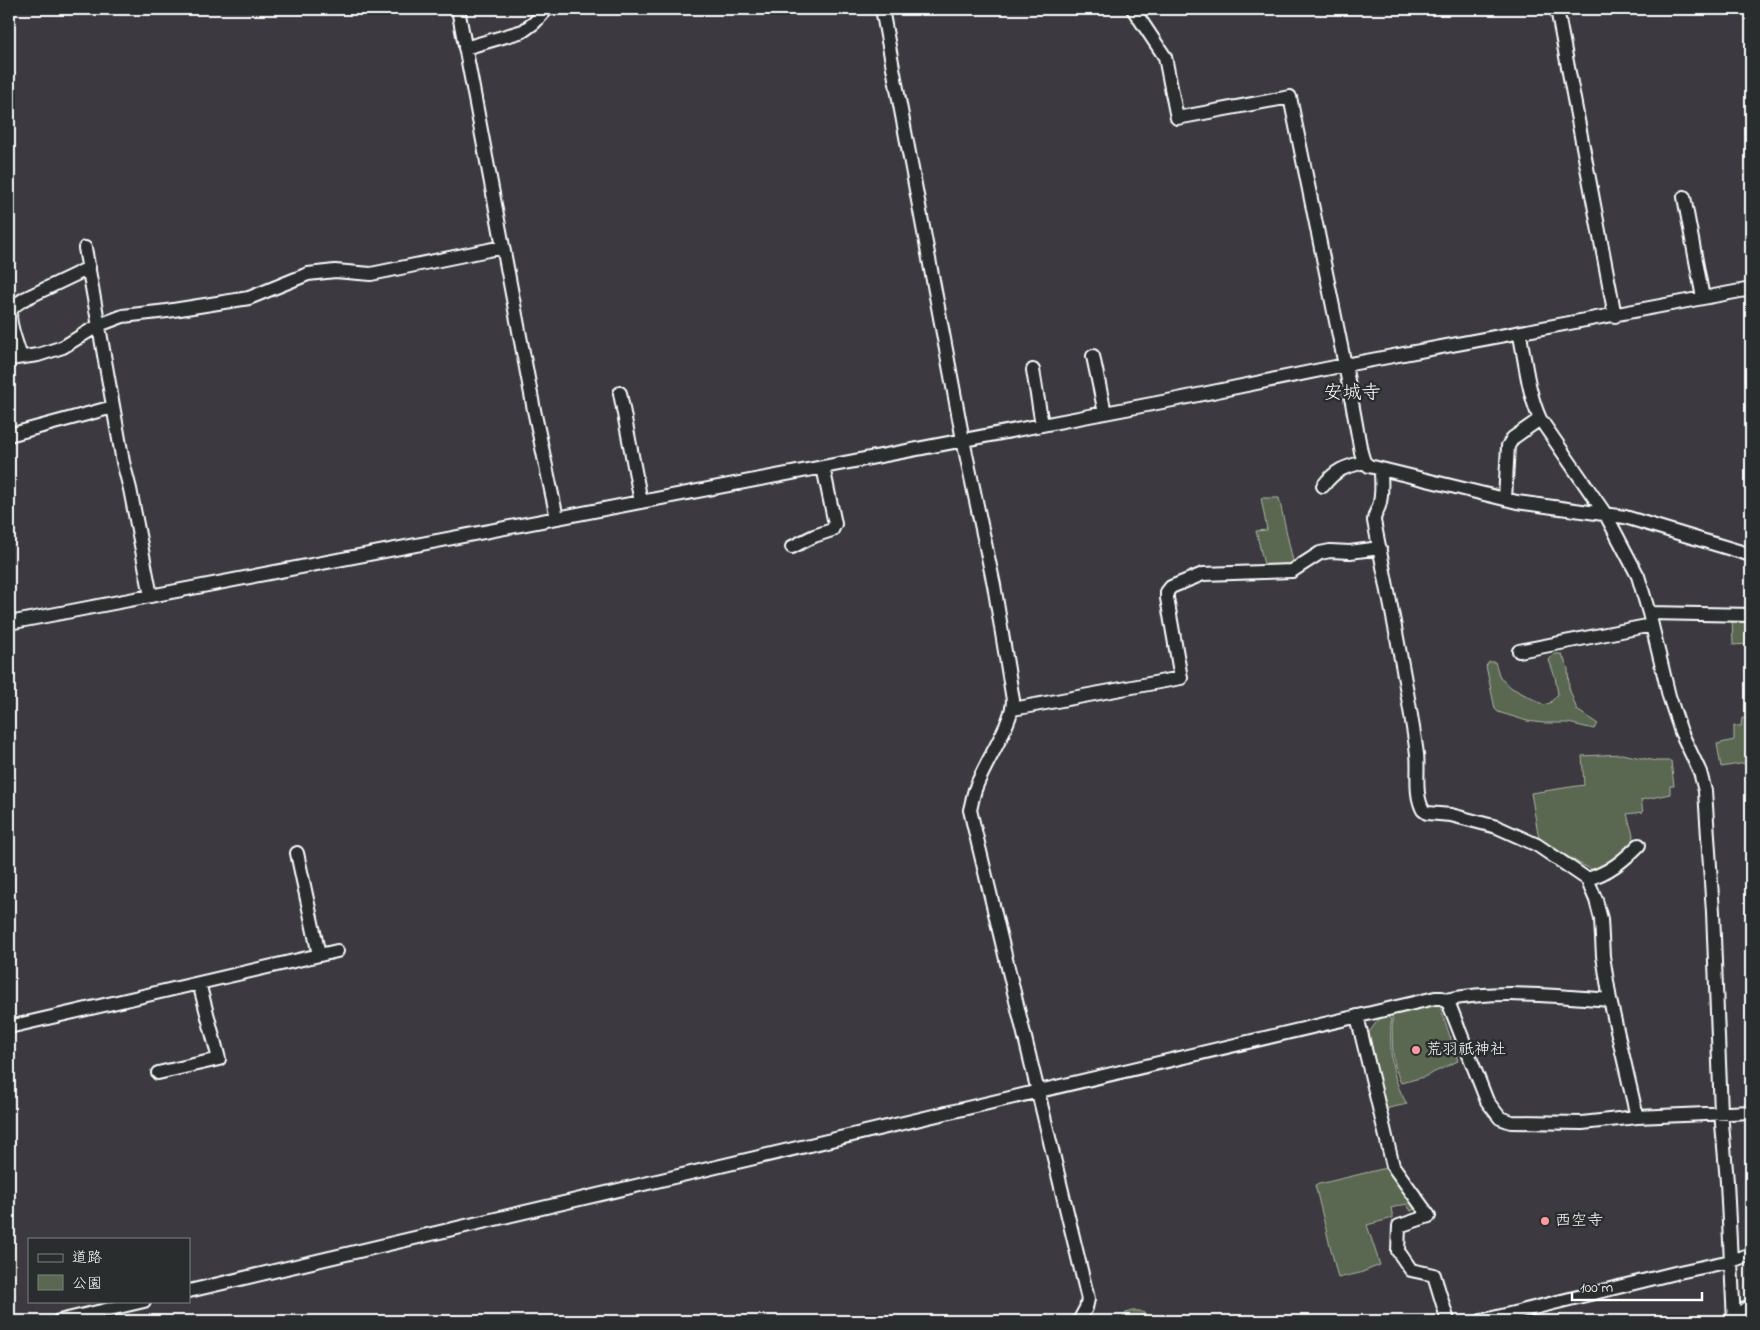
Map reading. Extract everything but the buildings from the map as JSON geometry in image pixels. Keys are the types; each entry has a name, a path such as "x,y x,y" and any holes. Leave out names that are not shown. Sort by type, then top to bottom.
{"street":[{"path":"458,9 557,518"},
{"path":"465,48 523,30 534,23 547,9"},
{"path":"882,9 914,169 963,440 994,585 1013,709 975,789 970,810 1088,1300 1079,1321"},
{"path":"1134,9 1165,57 1177,118 1290,97 1364,462 1381,470 1505,499 1625,517 1751,555"},
{"path":"1557,9 1615,316"},
{"path":"1684,197 1703,298"},
{"path":"89,268 24,299 10,311 15,358 38,355 63,347 99,325 123,316 248,298 308,274 334,271 371,274 503,247"},
{"path":"85,248 123,462 151,596"},
{"path":"9,623 1105,413 1345,365 1615,316 1751,289"},
{"path":"1521,333 1533,400 1540,419 1606,515 1638,576 1668,696 1681,732 1700,772 1705,790 1713,912 1721,1112 1727,1182 1732,1320"},
{"path":"1093,356 1105,413"},
{"path":"1033,370 1042,425"},
{"path":"620,393 641,502"},
{"path":"9,435 113,407"},
{"path":"1505,499 1508,446 1514,438 1540,419"},
{"path":"1323,486 1329,478 1347,465 1364,462"},
{"path":"792,548 814,536 832,530 835,524 823,467"},
{"path":"1381,470 1382,491 1374,514 1374,521 1406,688 1417,756 1418,796 1423,810 1427,813 1451,816 1497,827 1537,845 1588,879 1601,919 1603,956 1610,1000 1637,1117"},
{"path":"1013,709 1181,678 1166,598 1167,592 1171,587 1203,574 1292,571 1320,553 1380,548"},
{"path":"1520,651 1650,619 1751,615"},
{"path":"1588,879 1616,866 1639,845"},
{"path":"297,853 319,955"},
{"path":"9,1027 337,951"},
{"path":"158,1073 219,1059 199,983"},
{"path":"190,1291 1435,998 1446,1000 1460,997 1526,994 1610,1000"},
{"path":"1446,1000 1486,1101 1500,1118 1511,1122 1582,1124 1637,1117 1751,1112"},
{"path":"1357,1016 1390,1158 1393,1166 1429,1216 1398,1226 1398,1251 1411,1270 1434,1276 1448,1321"},
{"path":"1482,1321 1731,1261 1751,1254"},
{"path":"58,1321 140,1302"},
{"path":"1732,1320 1751,1305"}],"green space":[{"path":"1261,498 1279,498 1294,566 1265,569 1256,531 1267,530"},
{"path":"1732,618 1751,619 1751,644 1733,645"},
{"path":"1554,654 1562,654 1568,669 1569,688 1577,710 1598,724 1594,729 1568,723 1527,721 1498,712 1495,709 1486,666 1489,662 1495,662 1500,678 1512,688 1544,705 1550,703 1558,694 1549,660"},
{"path":"1742,718 1751,719 1751,784 1749,785 1746,763 1721,767 1717,744 1734,740 1734,726 1741,726"},
{"path":"1622,754 1656,761 1671,761 1674,786 1670,786 1670,794 1641,800 1643,812 1627,814 1635,842 1632,847 1596,871 1582,865 1539,839 1531,793 1584,785 1582,756"},
{"path":"1437,1003 1440,1006 1458,1061 1424,1077 1401,1083 1395,1066 1392,1040 1392,1013"},
{"path":"1389,1017 1391,1020 1391,1053 1394,1073 1401,1094 1407,1104 1385,1109 1369,1032 1379,1019"},
{"path":"1386,1168 1415,1209 1411,1211 1406,1204 1391,1208 1393,1218 1367,1225 1380,1265 1360,1273 1338,1278 1315,1185"},
{"path":"1140,1311 1160,1321 1122,1321 1126,1313"}],"place":[{"name":"荒羽祇神社","path":"1416,1050"},
{"name":"西空寺","path":"1545,1221"}],"district":[{"name":"安城寺","path":"1352,393"}]}
